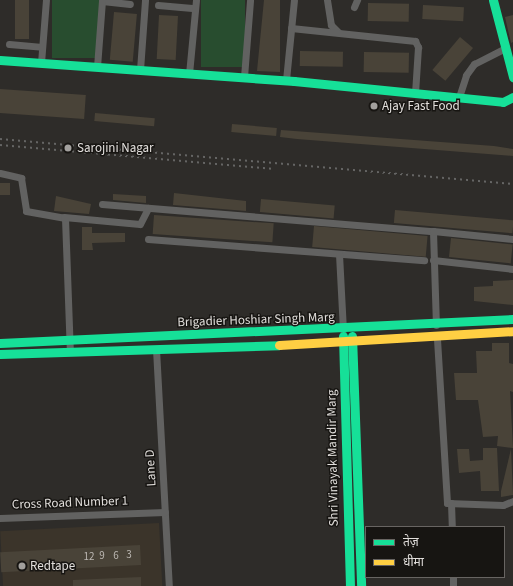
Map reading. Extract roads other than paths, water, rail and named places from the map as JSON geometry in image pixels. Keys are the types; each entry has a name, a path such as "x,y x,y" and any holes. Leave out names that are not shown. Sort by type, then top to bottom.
{"street":[{"path":"41,63 46,0"},
{"path":"140,70 145,0"},
{"path":"189,74 196,0"},
{"path":"244,78 250,0"},
{"path":"286,80 294,0"},
{"path":"327,0 332,25 338,32"},
{"path":"493,0 513,77"},
{"path":"97,67 102,1 130,4"},
{"path":"158,5 195,8"},
{"path":"291,28 415,41 418,47 415,93"},
{"path":"9,44 42,47"},
{"path":"459,98 466,74 474,64 505,48"},
{"path":"0,60 286,80 503,102 513,97"},
{"path":"0,173 21,178 26,211 64,217 140,224 148,208"},
{"path":"102,204 513,238"},
{"path":"64,217 70,352"},
{"path":"433,231 432,260 436,325"},
{"path":"148,239 424,260"},
{"path":"339,254 348,329"},
{"path":"432,260 513,269"},
{"name":"Brigadier Hoshiar Singh Marg","path":"0,343 436,325 513,319"},
{"name":"Shri Vinayak Mandir Marg","path":"348,329 350,586"},
{"path":"0,354 348,343 437,338 513,331"},
{"path":"437,338 447,503 503,505 513,501"},
{"path":"348,343 361,586"},
{"name":"Lane D","path":"156,349 169,586"},
{"path":"451,503 452,526"},
{"name":"Cross Road Number 1","path":"0,518 165,512"}],"railway":[{"path":"0,139 513,184"},
{"path":"0,145 272,169"}],"place":[{"name":"Ajay Fast Food","path":"374,106"},
{"name":"Sarojini Nagar","path":"68,148"},
{"name":"Redtape","path":"22,566"}]}
